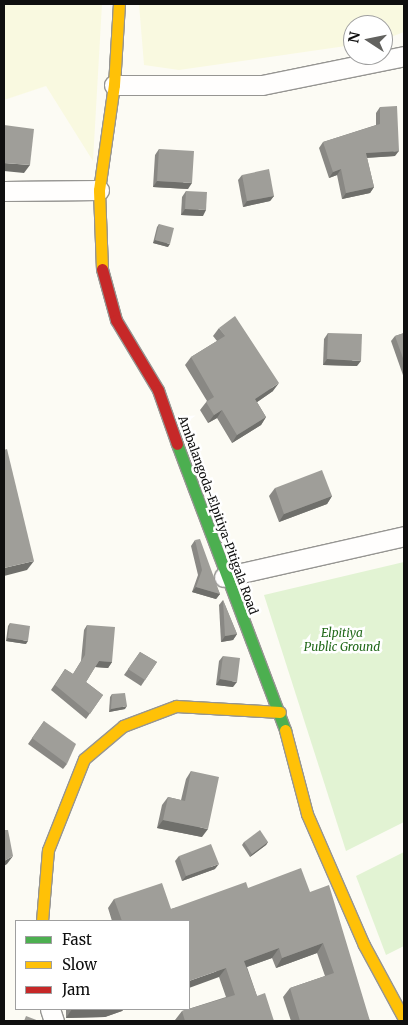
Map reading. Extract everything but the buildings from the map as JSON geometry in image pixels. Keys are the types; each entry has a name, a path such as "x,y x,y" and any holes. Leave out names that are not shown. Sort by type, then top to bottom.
{"main road":[{"name":"Ambalangoda-Elpitiya-Pitigala Road","path":"119,4 114,84 100,190 102,274 116,320 158,390 224,577 280,712 307,814 364,945 404,1019"},
{"path":"42,920 48,850 84,759 124,726 176,706 280,712"}],"street":[{"path":"114,84 262,85 404,56"},
{"path":"4,191 100,190"},
{"path":"224,577 404,536"}],"green space":[{"path":"4,4 102,4 93,161 46,86 4,100"},
{"path":"139,4 404,4 404,32 393,36 393,15 343,15 343,46 179,70 144,65"},
{"name":"Elpitiya Public Ground","path":"404,562 404,822 346,851 264,595"},
{"path":"404,852 404,946 386,955 356,876"}],"traffic: fast":[{"path":"177,444 285,730"}],"traffic: slow":[{"path":"102,269 99,190 114,85 119,4"},
{"path":"42,920 48,850 84,759 123,726 176,706 280,712"},
{"path":"285,730 307,814 364,945 404,1019"}],"traffic: jam":[{"path":"102,269 116,320 158,390 177,444"}]}
